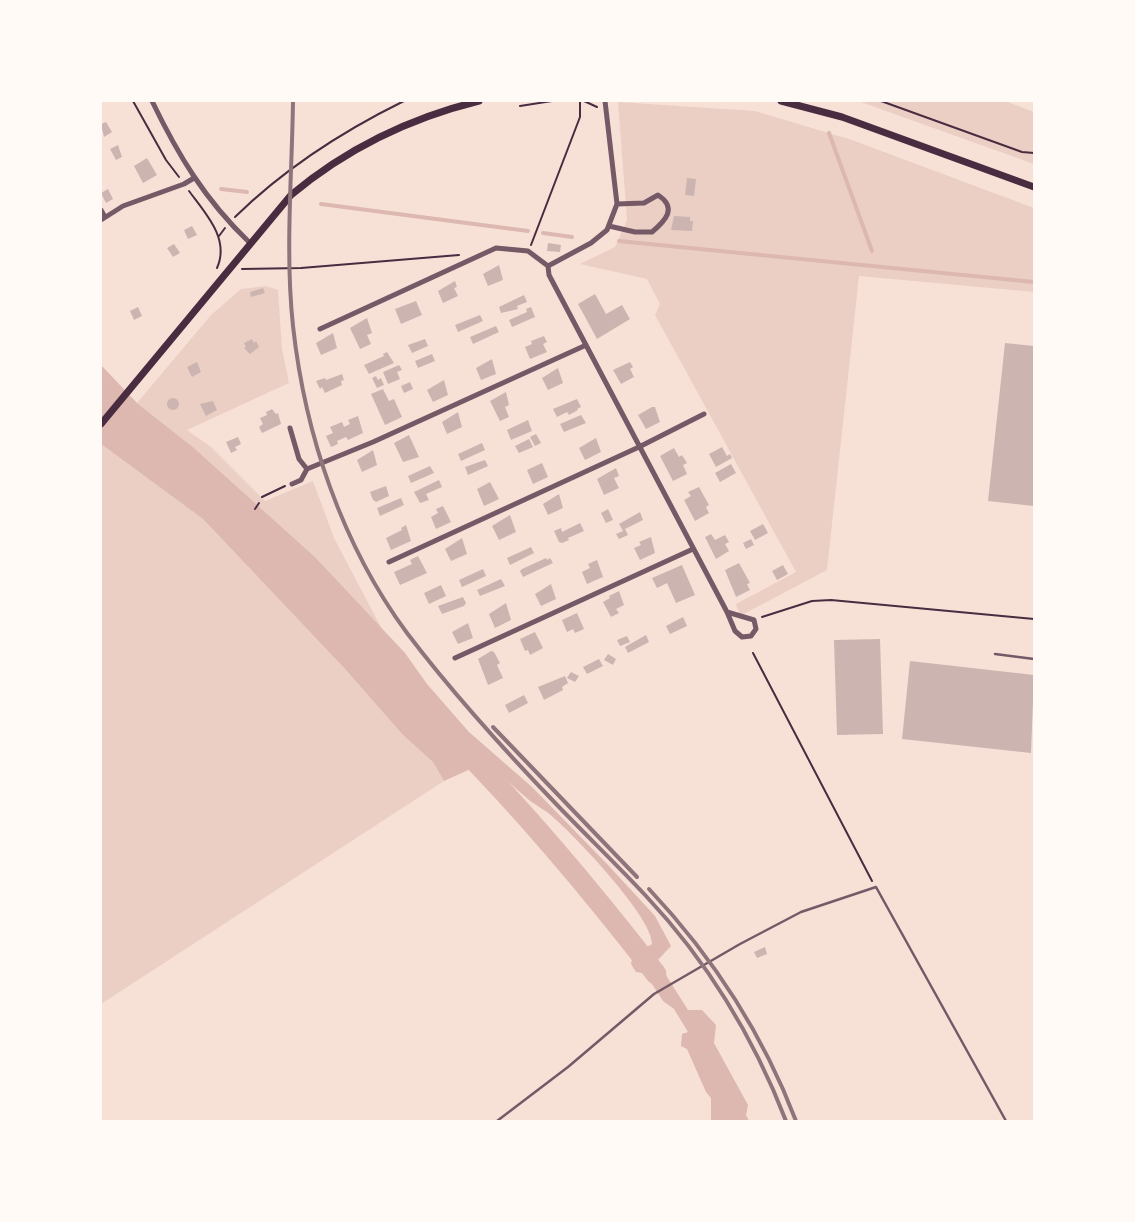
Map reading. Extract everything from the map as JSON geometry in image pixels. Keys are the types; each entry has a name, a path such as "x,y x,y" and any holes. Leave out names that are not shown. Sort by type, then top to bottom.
{"main road":[{"path":"101,424 234,263 249,242 291,194 328,165 436,112 479,101"},
{"path":"781,101 842,117 1034,187"}],"street":[{"path":"152,101 179,156 194,178 229,223 249,242"},
{"path":"548,266 591,243 609,226 617,204 605,101"},
{"path":"101,210 103,219 141,198 184,184 194,178"},
{"path":"609,226 635,232 652,232 665,220 668,208 666,200 658,195 644,203 617,204"},
{"path":"320,329 496,248 528,251 548,266 549,275 584,346 727,612 735,631 742,637 751,636 756,629 754,620 727,612"},
{"path":"292,484 301,480 307,469 373,442 584,346"},
{"path":"389,562 638,447 704,414"},
{"path":"290,428 300,458 307,469"},
{"path":"454,658 693,549"}],"lane":[{"path":"995,654 1034,659"},
{"path":"497,1121 568,1067 654,994 697,968 801,912 876,888 1006,1121"}],"path":[{"path":"133,101 166,160 219,236 223,256 217,270"},
{"path":"219,236 254,198 291,169 334,140 404,101"},
{"path":"520,106 552,101"},
{"path":"528,251 580,117 580,101"},
{"path":"584,101 606,111"},
{"path":"881,101 1022,152 1034,153"},
{"path":"234,263 244,270 266,270 447,258 466,254"},
{"path":"262,497 283,486 292,484"},
{"path":"255,509 259,503"},
{"path":"754,620 772,612 831,600 1034,619"},
{"path":"754,653 876,888"}],"shaded area":[{"path":"858,101 1005,101 1034,112 1034,164"},
{"path":"618,102 755,111 852,140 1034,208 1034,292 859,276 827,570 740,616 736,604 796,572 655,315 660,304 647,279 580,264 615,247 627,220"},
{"path":"266,286 278,290 282,349 289,383 187,430 211,447 265,501 313,481 334,538 383,631 315,557 194,448 137,403 211,315 241,289"},
{"path":"101,365 137,403 194,448 315,557 405,653 427,684 469,732 532,787 655,916 671,946 657,961 688,1010 702,1010 716,1025 714,1043 748,1105 746,1115 749,1121 711,1121 711,1098 706,1092 687,1049 681,1046 682,1034 688,1032 674,1009 663,1001 643,973 636,972 631,964 633,955 652,944 649,932 640,916 612,878 554,818 529,800 486,762 444,781 433,762 403,735 345,669 203,519 101,444"},
{"path":"101,444 203,519 345,669 403,735 433,762 444,781 101,1004"}],"building":[{"path":"106,122 112,132 104,137 101,124"},
{"path":"118,145 122,157 116,160 110,149"},
{"path":"147,158 157,175 143,183 134,166"},
{"path":"687,178 696,179 694,196 685,195"},
{"path":"108,189 113,199 106,203 101,193"},
{"path":"674,216 690,217 690,221 693,221 692,231 671,230"},
{"path":"192,226 197,235 188,239 184,230"},
{"path":"548,243 561,245 560,252 547,251"},
{"path":"174,244 180,253 173,257 167,248"},
{"path":"499,265 503,280 488,286 483,274"},
{"path":"455,281 457,287 454,288 458,296 443,303 438,291"},
{"path":"263,288 265,293 251,297 250,292"},
{"path":"595,294 606,314 622,305 630,319 597,339 578,304"},
{"path":"524,295 527,302 517,306 518,309 501,313 499,307"},
{"path":"416,301 422,315 401,324 395,309"},
{"path":"138,307 142,316 134,320 130,311"},
{"path":"531,307 535,317 512,327 509,320 527,312 526,309"},
{"path":"480,315 483,321 458,332 455,325"},
{"path":"367,318 372,333 367,335 371,344 360,349 350,328"},
{"path":"496,326 499,332 473,344 470,337"},
{"path":"333,333 337,348 321,355 316,343"},
{"path":"544,336 547,342 543,344 547,352 530,359 525,347 532,344 531,341"},
{"path":"252,339 254,343 256,341 259,347 250,354 244,348 246,347 244,343"},
{"path":"425,339 428,346 412,353 408,345"},
{"path":"1005,343 1034,346 1034,506 988,501"},
{"path":"387,352 394,363 369,374 364,365 384,356 383,354"},
{"path":"432,354 435,361 418,368 415,361"},
{"path":"492,359 496,374 481,380 476,368"},
{"path":"197,362 201,372 192,377 187,367"},
{"path":"630,362 633,367 630,369 634,377 621,384 613,370"},
{"path":"399,365 402,370 397,372 400,379 388,384 383,372"},
{"path":"558,368 563,383 548,390 542,378"},
{"path":"342,374 344,380 341,381 342,385 325,393 322,387 320,389 316,381 325,378 326,380"},
{"path":"376,376 378,380 381,378 384,385 377,388 372,378"},
{"path":"444,380 448,395 433,402 427,390"},
{"path":"410,382 413,389 404,393 401,386"},
{"path":"383,389 389,401 394,399 402,417 385,425 371,394"},
{"path":"506,392 509,405 505,407 509,417 500,421 490,401"},
{"path":"171,398 175,398 179,404 175,410 171,410 167,406 167,402"},
{"path":"577,399 581,407 578,410 569,415 567,412 557,417 553,409"},
{"path":"213,401 217,410 206,416 200,404"},
{"path":"655,407 660,422 646,429 638,415"},
{"path":"272,409 276,414 278,413 281,424 262,433 259,427 263,424 260,418 267,415 266,412"},
{"path":"458,412 462,427 447,434 442,422"},
{"path":"581,415 586,423 564,432 560,424"},
{"path":"358,416 363,433 348,440 346,437 337,441 338,444 331,447 326,436 333,433 330,427 342,422 344,427 350,424 348,420"},
{"path":"528,420 532,431 511,440 507,430"},
{"path":"536,434 541,443 535,446 530,437"},
{"path":"409,435 419,457 403,462 394,443"},
{"path":"238,437 241,444 235,447 237,450 231,453 226,442"},
{"path":"596,438 601,452 585,460 579,448"},
{"path":"529,439 533,447 519,453 515,446"},
{"path":"482,443 485,450 461,461 458,454"},
{"path":"722,447 727,456 730,454 732,458 716,467 709,454"},
{"path":"674,448 679,457 682,455 687,463 683,465 687,474 673,481 660,456"},
{"path":"373,450 377,465 362,472 357,460"},
{"path":"485,460 488,466 468,475 465,467"},
{"path":"542,463 548,477 533,484 527,470"},
{"path":"731,464 736,473 720,482 715,473"},
{"path":"430,466 434,473 411,483 408,476"},
{"path":"616,468 619,476 614,478 619,488 604,495 597,479"},
{"path":"439,480 442,487 426,494 429,500 420,503 414,492"},
{"path":"490,482 499,499 484,506 477,489"},
{"path":"386,486 389,496 376,502 373,500 370,492"},
{"path":"699,487 709,505 706,507 709,513 695,521 684,500 691,496 688,492"},
{"path":"559,494 563,508 548,515 543,504"},
{"path":"401,498 404,505 380,516 377,508"},
{"path":"443,506 451,522 436,529 431,517 438,513 436,509"},
{"path":"608,509 613,520 606,523 601,513"},
{"path":"640,512 643,520 625,529 628,535 619,539 616,534 623,531 619,524"},
{"path":"510,515 516,532 499,540 492,526"},
{"path":"580,523 584,531 568,538 569,540 562,543 559,542 554,531 561,528 562,532"},
{"path":"763,524 768,533 755,540 750,531"},
{"path":"406,525 411,541 391,550 386,538 402,530 401,528"},
{"path":"711,534 715,540 725,535 729,542 725,544 729,551 716,559 705,537"},
{"path":"651,537 655,553 640,560 634,548 641,545 639,542"},
{"path":"462,538 467,554 451,561 445,549"},
{"path":"751,539 754,545 746,549 743,543"},
{"path":"531,547 534,553 510,565 507,558"},
{"path":"418,556 427,573 400,585 394,572 412,564 410,560"},
{"path":"546,558 547,560 550,558 553,563 523,577 520,571 522,569"},
{"path":"597,560 603,577 587,584 582,572 590,568 588,564"},
{"path":"739,563 750,583 747,584 750,590 736,597 725,570"},
{"path":"682,565 695,595 676,603 667,583 657,588 652,578"},
{"path":"783,565 788,574 777,580 772,571"},
{"path":"483,569 486,576 462,587 459,580"},
{"path":"501,579 505,586 480,596 477,590"},
{"path":"551,584 556,599 541,606 535,594"},
{"path":"441,585 446,596 429,604 424,593"},
{"path":"619,591 624,605 616,609 619,613 611,617 603,602 610,598 609,596"},
{"path":"463,597 466,603 464,606 442,614 438,606"},
{"path":"506,603 511,620 495,628 489,614"},
{"path":"577,613 584,629 575,633 573,629 567,632 562,620"},
{"path":"683,617 687,626 670,634 666,626"},
{"path":"468,623 473,638 458,644 452,632"},
{"path":"535,632 543,648 530,655 528,650 525,651 520,639"},
{"path":"646,635 649,642 628,653 625,647"},
{"path":"627,636 630,642 620,646 617,640"},
{"path":"880,639 883,734 837,735 834,640"},
{"path":"491,651 494,652 500,663 497,665 503,678 488,685 478,659"},
{"path":"608,654 616,659 613,665 604,660"},
{"path":"599,659 603,666 587,674 583,667"},
{"path":"910,661 1034,675 1031,753 902,739"},
{"path":"571,672 579,676 575,682 567,678"},
{"path":"565,676 568,683 562,687 563,690 544,700 538,687"},
{"path":"524,695 528,703 509,713 505,705"},
{"path":"765,947 767,954 757,958 754,952"}],"waterway":[{"path":"829,133 872,251"},
{"path":"221,189 247,192"},
{"path":"321,204 528,231"},
{"path":"543,233 572,237"},
{"path":"619,241 1034,282"},
{"path":"459,745 561,856 656,974"}],"railway":[{"path":"293,101 289,270 293,326 299,367 317,448 330,487 363,563 407,633 462,701 539,786 646,896 689,947 709,974 744,1030 786,1121"},
{"path":"493,727 637,877"},
{"path":"649,889 694,941 734,998 768,1057 796,1121"}]}
